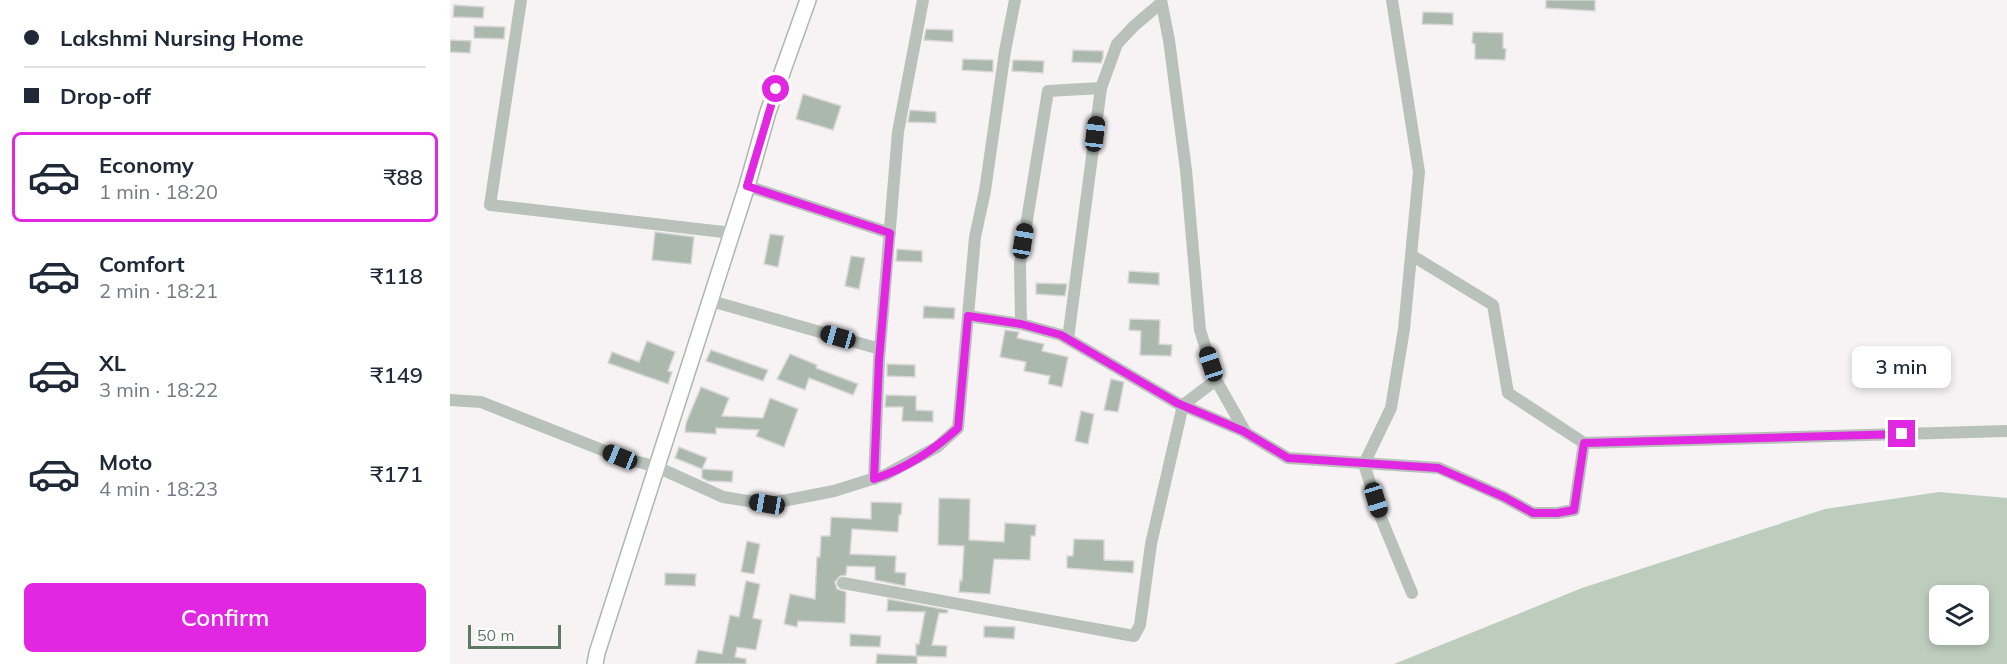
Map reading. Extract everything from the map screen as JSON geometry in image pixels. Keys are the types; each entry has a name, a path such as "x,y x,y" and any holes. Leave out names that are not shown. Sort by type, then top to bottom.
{"main road":[{"path":"595,664 600,642 711,301 768,112 808,0"}],"street":[{"path":"521,0 490,205 732,233"},
{"path":"874,479 880,349 898,132 923,0"},
{"path":"450,400 481,402 620,457 657,467 723,497 767,504 834,491 874,479 937,447 958,428 975,237 985,191 1005,51 1015,0"},
{"path":"1392,0 1419,172 1404,329 1391,408 1364,464 1381,518 1412,593"},
{"path":"1068,339 1101,88 1117,44 1161,1 1170,40 1186,170 1200,330 1216,380 1246,433"},
{"path":"1021,324 1020,263 1048,91 1101,88"},
{"path":"747,186 890,233"},
{"path":"1411,255 1493,305 1508,393 1584,443 2007,431"},
{"path":"711,301 880,349"},
{"path":"968,316 1021,324 1061,335 1183,405 1246,433 1288,458 1438,468 1504,497 1533,513 1574,510 1584,443"},
{"path":"843,583 1134,636 1140,625 1151,544 1183,405 1216,380"}],"shaded area":[{"path":"1939,492 2007,498 2007,664 1394,664 1582,588 1825,509"}],"building":[{"path":"1546,0 1595,0 1595,11 1546,8"},
{"path":"454,5 484,7 483,18 453,17"},
{"path":"1423,12 1453,13 1453,25 1422,24"},
{"path":"474,26 505,27 504,39 474,38"},
{"path":"926,29 953,30 953,42 924,40"},
{"path":"1473,32 1503,33 1503,48 1506,49 1505,60 1475,59 1475,44 1472,43"},
{"path":"450,40 471,41 470,53 450,52"},
{"path":"1073,50 1103,51 1103,58 1101,63 1072,62"},
{"path":"963,59 993,60 993,72 962,70"},
{"path":"1013,60 1044,61 1043,73 1012,71"},
{"path":"803,94 841,106 833,130 796,119"},
{"path":"910,110 936,112 936,123 908,122"},
{"path":"655,232 694,237 691,264 652,260"},
{"path":"770,234 784,236 778,267 764,264"},
{"path":"897,249 922,251 922,262 896,261"},
{"path":"851,256 865,258 859,289 845,286"},
{"path":"1129,271 1159,273 1159,285 1128,283"},
{"path":"1036,283 1067,284 1065,296 1036,294"},
{"path":"924,306 955,308 954,319 923,318"},
{"path":"1130,319 1160,320 1159,344 1172,345 1171,356 1140,355 1141,331 1129,330"},
{"path":"1005,330 1019,332 1017,338 1044,344 1042,351 1068,357 1062,387 1048,384 1050,376 1024,371 1026,362 1000,357"},
{"path":"647,341 675,352 668,371 672,372 668,384 608,363 612,352 639,362"},
{"path":"711,350 768,370 763,381 706,361"},
{"path":"790,354 817,365 816,368 858,384 853,395 809,378 805,390 777,379"},
{"path":"887,364 915,365 915,377 887,376"},
{"path":"1111,379 1124,382 1118,412 1104,410"},
{"path":"701,387 729,398 722,416 763,418 770,398 798,409 784,447 756,436 759,430 716,428 716,434 685,432 686,423"},
{"path":"886,395 916,396 916,410 933,411 933,422 902,421 903,407 885,407"},
{"path":"1081,411 1094,414 1088,444 1075,441"},
{"path":"679,447 707,458 702,469 675,458"},
{"path":"702,469 733,471 732,482 708,481 702,478"},
{"path":"939,498 970,499 969,540 1004,542 1005,523 1036,525 1035,536 1031,536 1030,560 994,559 990,594 959,592 964,546 938,545"},
{"path":"871,502 902,503 898,532 852,529 850,554 896,556 895,572 906,573 905,586 875,580 875,567 847,566 846,575 840,576 835,582 837,589 846,592 845,623 798,621 797,627 784,624 790,594 815,599 817,557 820,557 821,536 830,536 831,517 871,519"},
{"path":"1074,539 1104,540 1104,560 1134,561 1133,573 1067,568 1067,556 1073,556"},
{"path":"747,541 760,544 754,574 741,572"},
{"path":"665,573 696,574 695,586 665,585"},
{"path":"746,581 760,584 753,618 762,620 756,650 737,647 735,657 746,659 746,664 695,664 698,650 722,654 730,615 739,617"},
{"path":"888,599 948,610 947,613 939,613 932,645 947,646 946,657 916,656 916,644 919,644 925,612 887,611"},
{"path":"984,626 1015,627 1014,639 984,637"},
{"path":"850,634 881,636 880,647 850,646"},
{"path":"877,654 917,656 917,664 876,664"}],"route":[{"path":"776,89 747,186 890,233 879,360 874,479 937,447 958,428 968,316 1021,324 1061,335 1177,403 1243,431 1288,458 1438,468 1504,497 1533,513 1574,510 1584,443 1902,434"}]}
